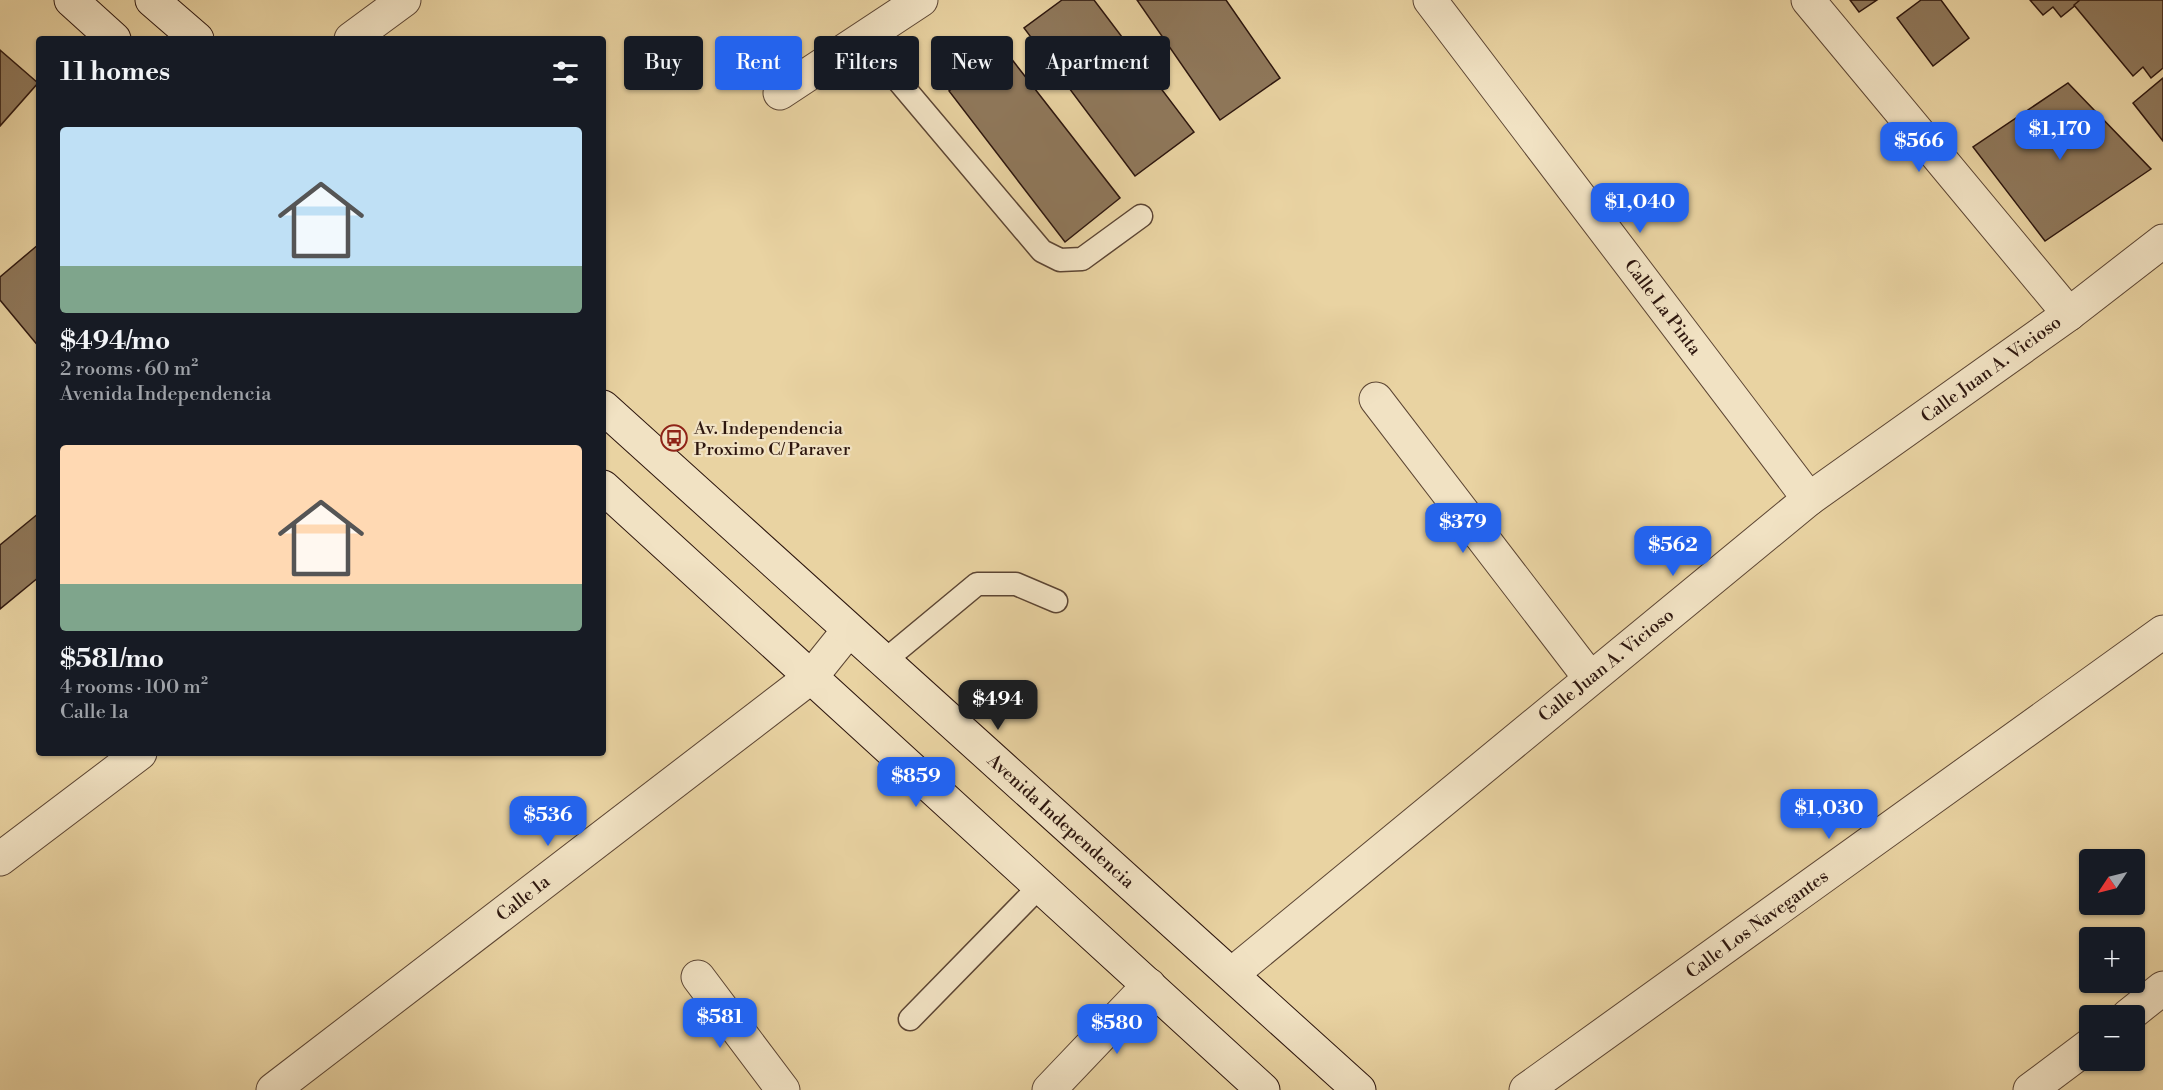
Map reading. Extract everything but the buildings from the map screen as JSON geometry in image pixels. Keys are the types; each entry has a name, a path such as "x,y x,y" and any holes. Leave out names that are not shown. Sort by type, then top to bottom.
{"street":[{"path":"71,0 111,36"},
{"path":"152,0 194,36"},
{"path":"355,36 404,0"},
{"path":"867,36 921,0"},
{"name":"Calle La Pinta","path":"1430,0 1809,499"},
{"path":"1808,0 2069,314"},
{"path":"780,93 814,71"},
{"name":"Calle Juan A. Vicioso","path":"1232,974 1809,499 2069,314 2163,242"},
{"path":"1376,399 1590,678"},
{"name":"Avenida Independencia","path":"606,410 848,631 1359,1090"},
{"path":"606,490 1263,1090"},
{"name":"Calle 1a","path":"273,1090 811,677 848,631"},
{"name":"Calle Los Navegantes","path":"1526,1090 2163,632"},
{"path":"0,859 136,756"},
{"path":"698,977 783,1090"},
{"path":"1049,1090 1149,985"},
{"path":"2142,1005 2163,988"},
{"path":"2030,1090 2079,1053"}],"lane":[{"path":"906,90 1042,251 1060,260 1082,259 1141,216"},
{"path":"883,662 977,585 1016,584 1056,601"},
{"path":"910,1019 1040,886"}],"place":[{"name":"Av. Independencia Proximo C/ Paraver","path":"674,438"}]}
